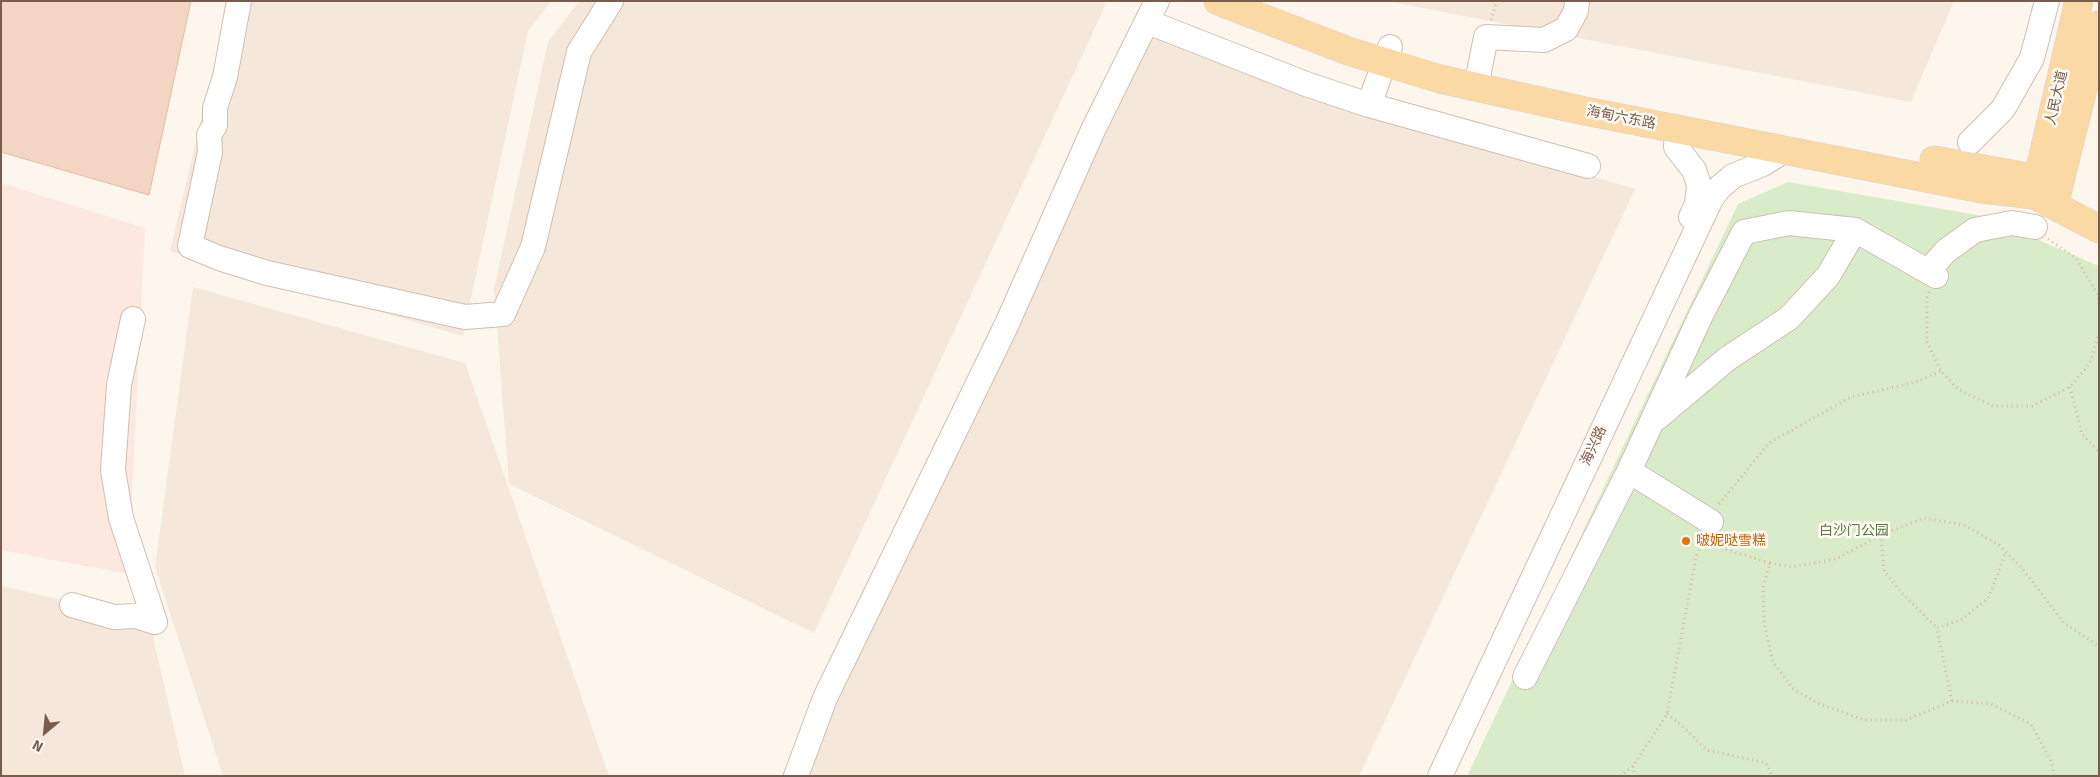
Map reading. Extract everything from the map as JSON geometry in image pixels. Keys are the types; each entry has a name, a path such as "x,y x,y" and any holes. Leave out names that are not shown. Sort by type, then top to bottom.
{"main road":[{"name":"海甸六东路","path":"1218,1 1296,33 1677,129 1982,189 2046,192"},
{"name":"海甸六东路","path":"1259,1 1332,29 1387,55"},
{"name":"人民大道","path":"2046,192 2079,1"},
{"name":"人民大道","path":"2046,192 2099,25"},
{"name":"海甸六东路","path":"1479,80 2000,173 2046,192"},
{"path":"2046,192 2099,209"},
{"path":"2046,192 2099,229"}],"street":[{"path":"239,1 225,77 215,108 215,125 209,135 210,152 190,246 218,258 267,273 466,317 503,314 533,247 579,52 611,1"},
{"path":"796,776 825,698 1006,326 1094,128 1157,1"},
{"path":"1479,80 1486,37 1544,40 1566,29 1576,11 1577,1"},
{"path":"1970,142 2003,109 2032,58 2047,1"},
{"path":"1148,22 1281,75 1370,105 1588,166"},
{"path":"1370,105 1387,55"},
{"name":"海兴路","path":"1428,776 1590,425 1697,204 1698,180 1694,170 1676,147 1677,129"},
{"name":"海兴路","path":"1440,776 1711,199 1720,187 1733,176 1763,164 1785,150"},
{"path":"1525,677 1629,471 1701,315 1744,232 1789,223 1855,230 1932,273 1946,251 1975,230 2012,223 2036,232 2046,192"},
{"path":"1651,424 1726,359 1789,318 1828,276 1855,230"},
{"path":"72,605 114,617 136,616 154,622 121,518 113,470 119,385 133,319"},
{"path":"1629,471 1707,532"}],"path":[{"path":"2036,232 2076,258 2098,295 2099,305"},
{"path":"1932,273 1927,298 1927,342 1941,371 1960,390 1993,406 2032,406 2070,387 2090,363 2099,333"},
{"path":"1620,776 1633,766 1667,714 1696,557 1719,504 1769,442 1851,397 1916,382 1941,371"},
{"path":"2070,387 2082,434 2099,452"},
{"path":"1707,532 1770,563 1792,567 1836,559 1881,535 1924,518 1964,525 1999,545 2022,568 2064,623 2099,646"},
{"path":"1881,535 1884,571 1902,593 1937,628 1952,701"},
{"path":"1937,628 1961,620 1989,597 2006,552"},
{"path":"1770,563 1763,588 1764,621 1772,660 1792,688 1817,703 1864,720 1906,720 1952,701 1991,704 2031,724 2052,763 2054,776"},
{"path":"1667,714 1707,750 1766,763 1772,776"},
{"path":"1633,766 1635,776"}],"shaded area":[{"path":"229,1 551,1 528,31 463,336 170,251"},
{"path":"579,1 1101,1 1106,4 814,633 509,484 494,289 548,42"},
{"path":"1386,1 1954,1 1911,102"},
{"path":"1148,22 1380,113 1635,189 1359,776 782,776"},
{"path":"1,183 145,228 128,574 1,550"},
{"path":"193,287 465,363 609,776 223,776 155,567"},
{"path":"1,586 149,619 185,776 1,776"}],"green space":[{"name":"白沙门公园","path":"1788,182 1983,216 2099,266 2099,776 1467,776 1738,204"}],"building":[{"path":"1,1 191,1 149,195 1,152"}],"place":[{"name":"啵妮哒雪糕","path":"1686,541"}]}
